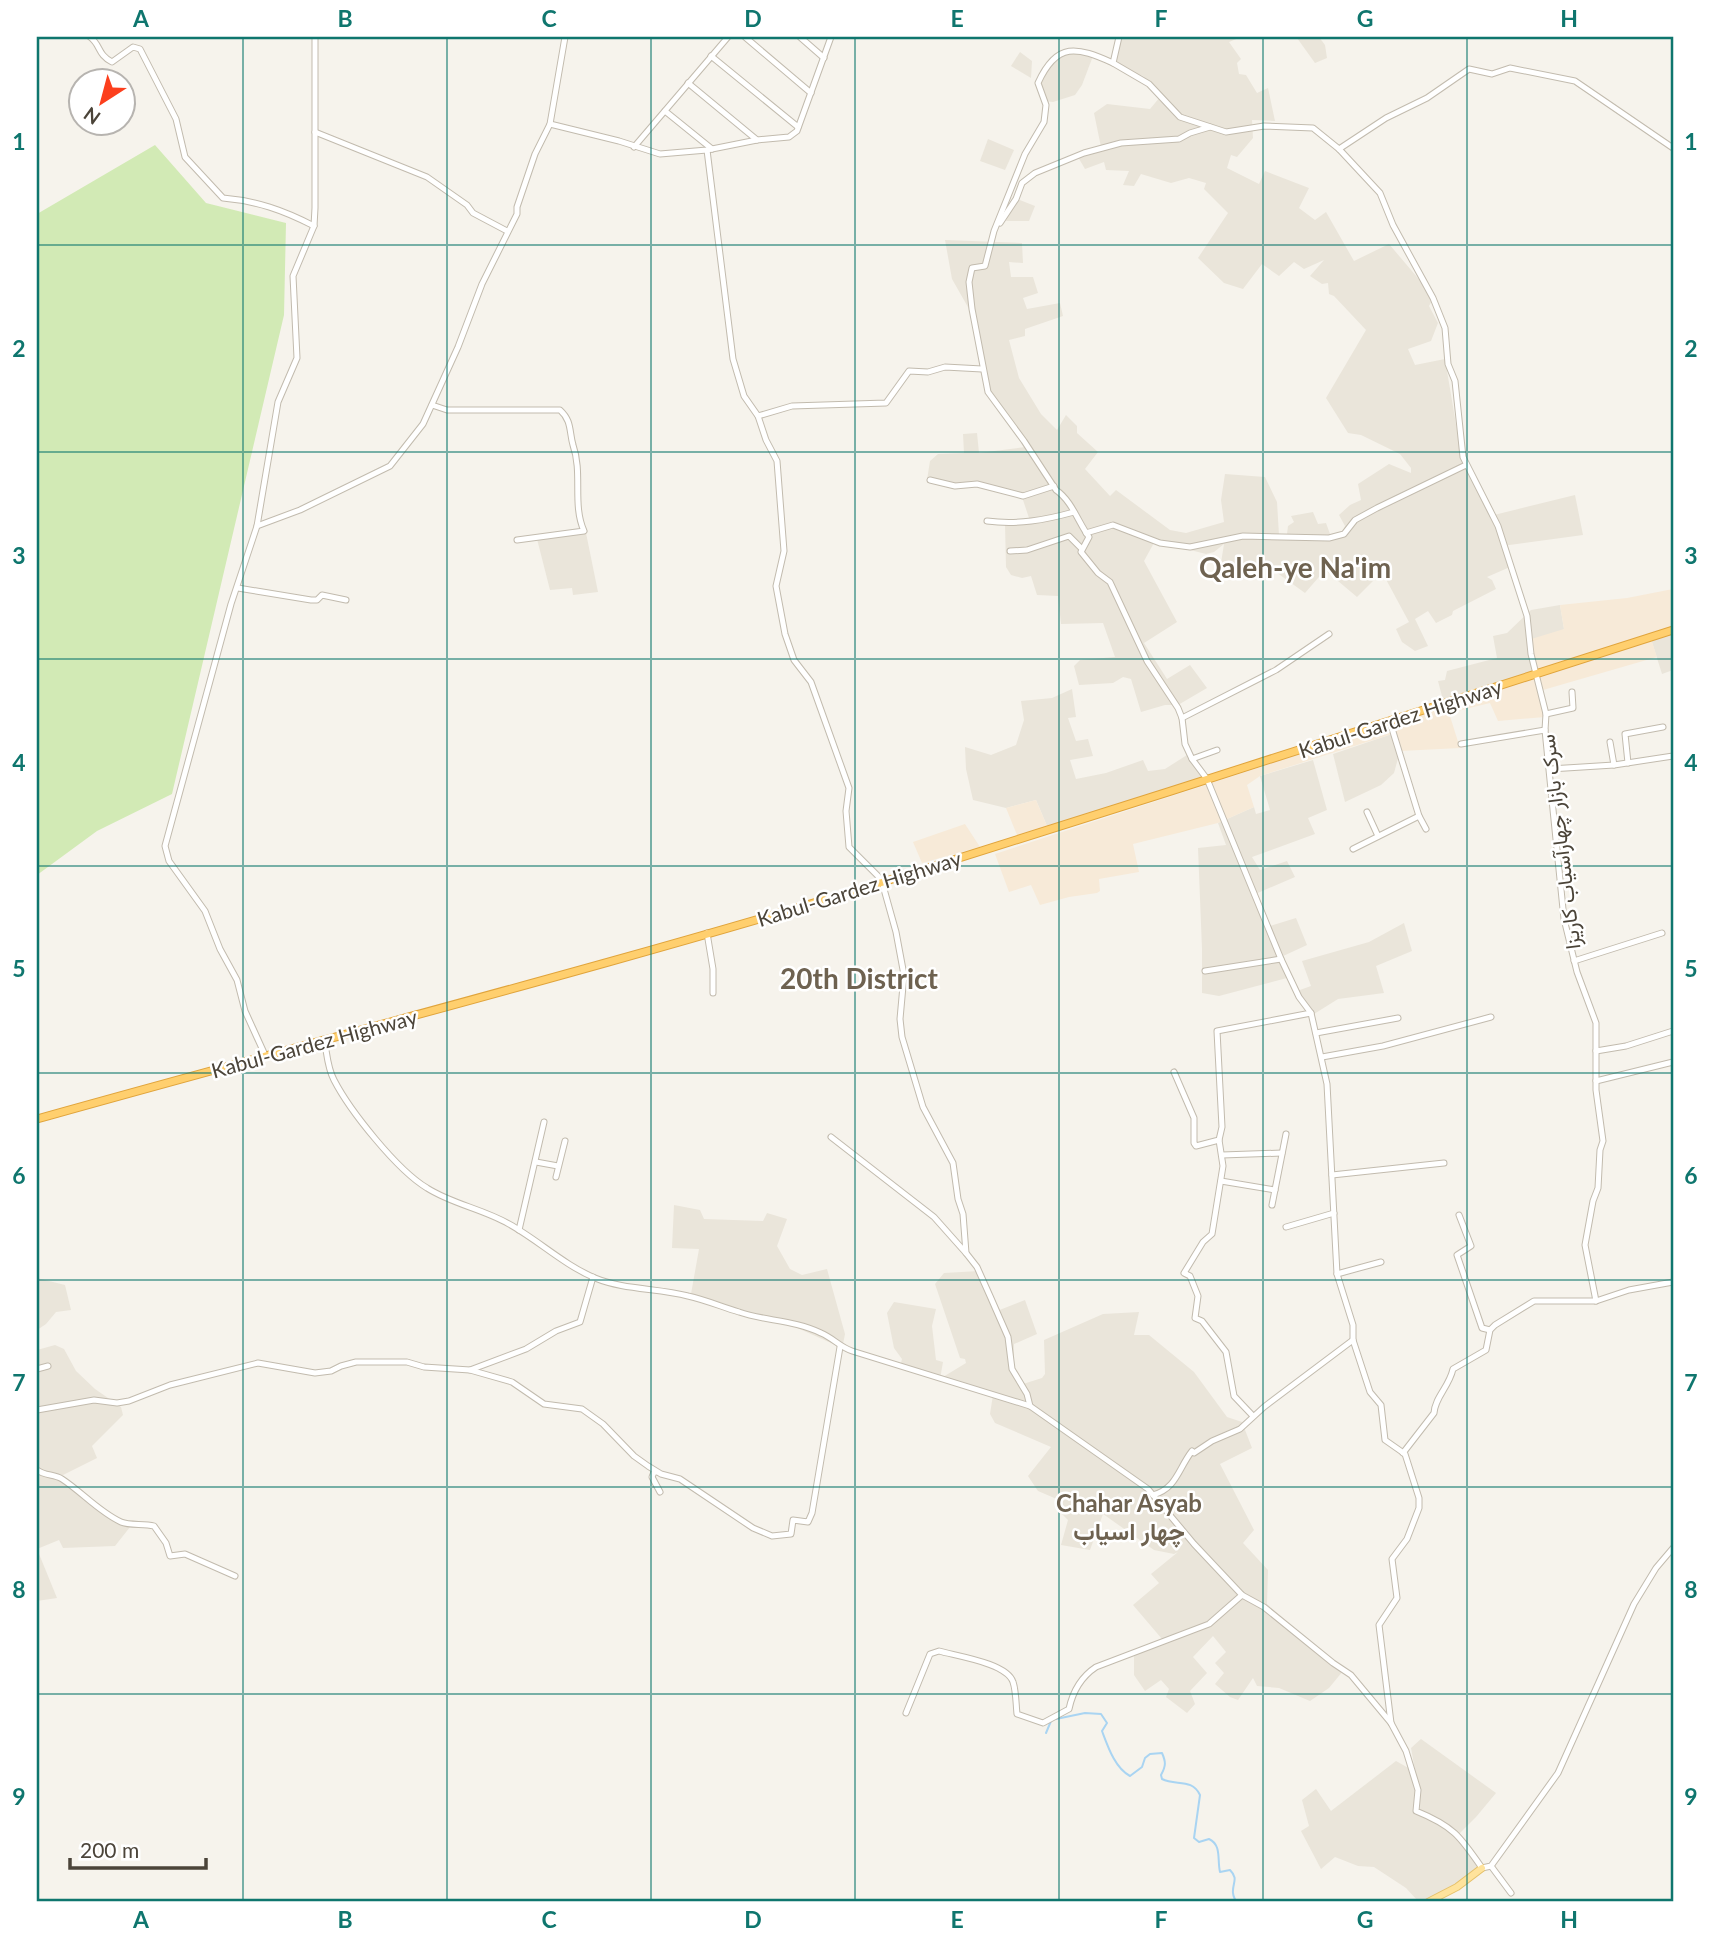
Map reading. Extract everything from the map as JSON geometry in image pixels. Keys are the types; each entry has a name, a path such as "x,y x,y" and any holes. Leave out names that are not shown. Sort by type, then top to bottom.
{"highway":[{"name":"Kabul-Gardez Highway","path":"37,1119 882,882 1390,722 1673,629"}],"main road":[{"path":"1427,1902 1457,1887 1482,1868"}],"street":[{"path":"90,37 94,39 101,56 112,62 133,47 140,49 176,119 186,157 223,198 252,201 290,214 314,226"},
{"path":"265,1055 245,1011 237,980 205,911 169,861 166,846 231,604 257,526 278,402 295,368 297,358 293,276 314,226 315,37"},
{"path":"257,526 300,510 390,466 423,424 458,347 482,284 517,214 535,154 550,124 565,37"},
{"path":"634,147 728,37"},
{"path":"746,37 811,93"},
{"path":"800,37 824,58"},
{"path":"550,124 660,154 793,136 831,37"},
{"path":"1113,63 1119,37"},
{"path":"1082,549 1089,537 1064,495 1054,486 988,392 968,282 972,268 985,266 994,231 1024,154 1044,122 1046,105 1038,83 1046,66 1067,51 1084,50 1113,63 1149,84 1180,117 1211,127"},
{"path":"711,56 798,127"},
{"path":"1339,149 1387,118 1427,98 1469,69 1496,74 1505,68 1575,81 1673,148"},
{"path":"688,83 757,140"},
{"path":"665,111 709,149 733,359 744,396 758,416 765,440 777,461 784,551 776,586 785,634 794,660 811,682 849,788 846,811 849,847 882,882 896,932 904,975 900,1007 902,1037 923,1107 953,1163 966,1253"},
{"name":"سرک بازار چهارآسیاب کاریزا","path":"1211,127 1226,132 1264,126 1313,128 1339,149 1380,193 1393,225 1433,298 1445,328 1448,364 1455,381 1463,457 1498,526 1527,616 1531,654 1546,714 1545,730 1564,919 1574,961 1596,1023 1596,1081 1603,1141 1598,1188 1593,1200 1585,1245 1596,1301"},
{"path":"994,231 1016,199 1022,183 1035,173 1084,153 1121,143 1179,139 1190,132 1211,127"},
{"path":"315,132 428,177 467,205 472,213 507,231"},
{"path":"758,416 792,406 886,403 909,371 928,372 945,367 982,369"},
{"path":"432,405 447,410 560,410 568,417 579,459 578,509 584,531 517,540"},
{"path":"1086,533 1113,525 1160,543 1190,547 1243,536 1329,538 1343,534 1355,520 1377,508 1466,465"},
{"path":"930,480 955,486 977,484 1023,496 1054,486"},
{"path":"987,522 1014,524 1074,512"},
{"path":"1010,551 1027,550 1069,536 1082,549 1081,552 1098,573 1110,582 1147,661 1162,681 1182,718 1185,744 1207,779 1281,960 1299,997 1311,1013 1327,1084 1337,1274 1353,1325 1353,1340 1370,1392 1381,1405 1385,1440 1403,1453 1415,1482 1419,1508 1407,1539 1392,1559 1397,1598 1380,1625 1391,1723"},
{"path":"238,588 311,600 317,600 322,595 346,600"},
{"path":"1182,718 1276,670 1329,634"},
{"path":"1546,714 1573,708 1572,692"},
{"path":"1390,722 1419,816 1426,829"},
{"path":"1628,763 1624,735 1663,727"},
{"path":"1461,744 1545,730"},
{"path":"1610,742 1614,765"},
{"path":"1192,758 1217,750"},
{"path":"1549,769 1614,765 1673,756"},
{"path":"1367,813 1378,836"},
{"path":"1353,849 1419,816"},
{"path":"707,933 713,969 713,993"},
{"path":"1574,961 1662,933"},
{"path":"1205,971 1281,960"},
{"path":"1253,1416 1234,1396 1226,1352 1202,1321 1195,1318 1198,1297 1190,1276 1184,1273 1203,1242 1212,1234 1221,1181 1222,1155 1219,1140 1222,1126 1217,1031 1311,1013"},
{"path":"1322,1057 1383,1046 1491,1017"},
{"path":"1316,1033 1398,1018"},
{"path":"1596,1051 1626,1046 1673,1031"},
{"path":"324,1039 334,1081 367,1127 404,1171 435,1192 495,1216 593,1277 674,1293 740,1313 789,1322 822,1333 840,1347 1030,1406 1153,1494 1194,1545 1242,1595 1264,1607 1351,1675 1391,1723 1406,1751 1419,1790 1416,1811 1442,1822 1457,1835 1482,1868 1491,1866 1558,1773 1634,1604 1656,1568 1673,1548"},
{"path":"1596,1081 1673,1062"},
{"path":"1174,1072 1194,1118 1194,1143 1196,1146 1219,1140"},
{"path":"519,1230 544,1122"},
{"path":"1272,1205 1286,1134"},
{"path":"831,1137 934,1217 977,1267 1008,1338 1012,1369 1027,1395 1030,1406"},
{"path":"556,1177 565,1141"},
{"path":"1222,1155 1282,1153"},
{"path":"536,1162 558,1166"},
{"path":"1332,1175 1444,1163"},
{"path":"1221,1181 1275,1190"},
{"path":"1286,1227 1334,1213"},
{"path":"1459,1215 1471,1246 1457,1255 1482,1328 1490,1330"},
{"path":"1337,1274 1381,1262"},
{"path":"470,1370 526,1349 556,1331 580,1322 593,1277"},
{"path":"1403,1453 1433,1413 1434,1405 1450,1384 1453,1369 1486,1350 1490,1330 1534,1301 1596,1301 1629,1290 1673,1282"},
{"path":"1153,1494 1163,1492 1173,1484 1177,1479 1178,1469 1192,1451 1194,1453 1212,1441 1240,1429 1253,1416 1353,1340"},
{"path":"660,1492 652,1477 654,1472 680,1479 753,1528 772,1536 791,1534 793,1520 808,1522 812,1513 840,1347"},
{"path":"37,1410 94,1400 117,1403 129,1401 170,1385 258,1363 315,1373 331,1371 356,1362 407,1362 424,1367 470,1370 512,1382 544,1404 582,1409 603,1424 634,1456 661,1474"},
{"path":"37,1369 48,1366"},
{"path":"37,1471 61,1478 123,1523 154,1526 166,1543 170,1556 185,1554 236,1576"},
{"path":"906,1713 930,1654 939,1651 995,1666 1009,1675 1014,1683 1017,1714 1043,1723 1069,1709 1072,1695 1085,1674 1209,1624 1242,1595"},
{"path":"1491,1866 1511,1893"}],"shaded area":[{"path":"1117,37 1241,37 1229,42 1241,59 1237,63 1239,74 1246,75 1257,93 1268,88 1275,121 1252,120 1253,138 1237,157 1231,155 1227,168 1259,184 1265,171 1309,188 1299,208 1315,220 1326,212 1354,261 1389,244 1434,297 1429,306 1438,323 1431,341 1408,349 1415,365 1445,359 1462,460 1488,513 1494,515 1575,495 1583,535 1502,546 1510,567 1487,577 1492,580 1496,589 1436,623 1428,611 1415,619 1428,646 1415,651 1402,642 1396,629 1409,622 1382,572 1357,597 1325,570 1305,593 1258,559 1254,573 1220,569 1224,544 1214,552 1206,554 1155,541 1144,561 1177,622 1144,643 1167,679 1190,665 1207,688 1178,705 1165,705 1141,712 1131,679 1123,677 1113,683 1079,685 1074,666 1080,660 1115,657 1103,623 1061,624 1058,596 1037,595 1031,576 1022,578 1011,575 1006,567 1005,524 1030,521 1022,497 977,485 955,486 927,480 930,461 938,454 964,453 963,434 977,433 979,453 1025,447 988,390 973,316 952,279 945,240 1022,243 1023,263 1009,262 1011,277 1033,277 1038,293 1023,298 1027,309 1060,303 1063,316 1025,329 1025,336 1009,340 1019,378 1041,414 1057,430 1066,415 1077,426 1077,433 1098,452 1085,469 1110,496 1116,490 1170,530 1186,533 1224,522 1221,500 1225,474 1265,477 1277,502 1279,535 1287,534 1288,526 1294,522 1291,516 1313,512 1318,524 1326,523 1330,534 1342,533 1345,526 1339,515 1361,500 1358,484 1389,464 1411,473 1411,468 1400,454 1361,435 1348,433 1326,398 1366,330 1329,294 1328,283 1322,284 1310,276 1324,260 1304,269 1294,262 1279,276 1262,264 1243,289 1224,283 1198,258 1228,213 1204,189 1206,183 1189,178 1171,183 1141,174 1134,186 1123,185 1129,171 1106,170 1104,162 1085,169 1078,157 1101,147 1094,113 1107,104 1150,109 1160,97 1143,76 1110,65"},
{"path":"1319,37 1325,45 1327,58 1315,63 1297,38"},
{"path":"1020,52 1032,61 1031,78 1011,66"},
{"path":"1067,53 1093,56 1082,85 1075,95 1053,102 1043,101 1040,87 1048,68"},
{"path":"988,139 1014,150 1005,170 980,161"},
{"path":"1015,198 1035,206 1029,221 1006,221"},
{"path":"586,533 598,592 573,595 572,588 550,590 537,539"},
{"path":"1673,589 1673,626 1535,670 1528,640 1564,629 1560,605 1627,598"},
{"path":"1560,605 1564,629 1535,670 1443,700 1438,681 1445,680 1447,671 1497,658 1493,636 1507,633 1531,610"},
{"path":"1673,632 1673,670 1662,674 1651,639"},
{"path":"1651,639 1657,657 1543,690 1545,717 1498,721 1490,703 1449,713 1460,748 1400,751 1392,734 1260,776 1247,785 1254,807 1218,823 1133,844 1139,872 1099,879 1100,891 1097,893 1040,905 1031,885 1009,892 995,854"},
{"path":"1072,689 1076,717 1068,718 1076,741 1088,739 1093,756 1070,760 1076,779 1106,773 1143,760 1148,771 1165,769 1187,755 1206,777 1047,826 1036,800 1006,808 973,800 966,769 965,747 991,755 1016,745 1024,720 1021,701 1052,698"},
{"path":"1392,734 1400,751 1394,773 1381,785 1345,802 1333,754"},
{"path":"1313,760 1327,810 1308,818 1315,834 1252,857 1260,870 1287,861 1295,877 1253,895 1267,927 1296,918 1307,945 1281,957 1287,978 1219,996 1202,993 1198,848 1226,845 1218,823 1254,807 1256,814 1270,810 1260,776"},
{"path":"1036,800 1047,826 1017,835 1006,808"},
{"path":"965,824 980,847 922,863 913,842"},
{"path":"1404,923 1412,951 1376,966 1384,993 1338,999 1314,1014 1297,991 1311,986 1302,961 1369,942"},
{"path":"674,1205 700,1210 704,1219 763,1221 767,1213 787,1219 777,1246 790,1269 802,1275 827,1269 845,1334 843,1344 840,1347 775,1318 734,1309 691,1294 699,1249 672,1248"},
{"path":"979,1271 997,1311 1025,1300 1037,1334 1014,1344 1014,1370 1023,1384 1042,1378 1045,1374 1044,1340 1103,1314 1139,1312 1134,1335 1149,1335 1194,1372 1227,1417 1242,1422 1252,1448 1220,1464 1254,1530 1243,1543 1268,1570 1267,1604 1343,1671 1329,1688 1310,1701 1279,1688 1257,1686 1253,1678 1238,1700 1230,1697 1215,1684 1224,1673 1215,1663 1226,1652 1213,1636 1193,1657 1207,1673 1190,1691 1195,1704 1187,1713 1166,1697 1169,1689 1161,1680 1145,1691 1134,1675 1134,1653 1162,1639 1133,1605 1159,1583 1151,1574 1178,1552 1174,1554 1154,1550 1103,1514 1090,1550 1061,1545 1068,1520 1056,1508 1059,1500 1038,1491 1028,1476 1051,1447 995,1423 990,1414 993,1395 943,1377 966,1363 965,1359 960,1358 935,1284 944,1273"},
{"path":"37,1278 65,1285 71,1310 56,1312 37,1330"},
{"path":"894,1302 936,1309 932,1326 936,1360 943,1362 940,1379 900,1367 902,1359 894,1348 887,1313"},
{"path":"55,1345 64,1349 76,1371 95,1389 121,1407 123,1415 92,1446 97,1458 61,1476 130,1527 115,1546 63,1548 59,1540 37,1549 37,1350"},
{"path":"37,1549 57,1598 37,1601"},
{"path":"1421,1739 1496,1793 1458,1835 1482,1868 1457,1887 1424,1901 1418,1901 1406,1888 1374,1867 1358,1866 1335,1857 1321,1869 1301,1831 1309,1826 1302,1800 1316,1789 1331,1811 1396,1761 1412,1770 1417,1781 1411,1748"}],"green space":[{"path":"155,145 206,203 286,223 284,315 172,794 97,831 37,875 37,214"}],"waterway":[{"path":"1056,1719 1085,1713 1101,1714 1107,1723 1102,1731 1110,1750 1120,1768 1130,1776 1142,1767 1145,1758 1150,1754 1162,1753 1165,1764 1162,1779 1193,1786 1200,1795 1194,1838 1199,1842 1209,1839 1216,1845 1220,1872 1230,1870 1234,1876 1233,1893 1236,1902"},
{"path":"1046,1733 1051,1721"}],"district":[{"name":"Qaleh-ye Na'im","path":"1295,567"},
{"name":"20th District","path":"859,978"},
{"name":"Chahar Asyab چهار اسیاب","path":"1129,1516"}]}
